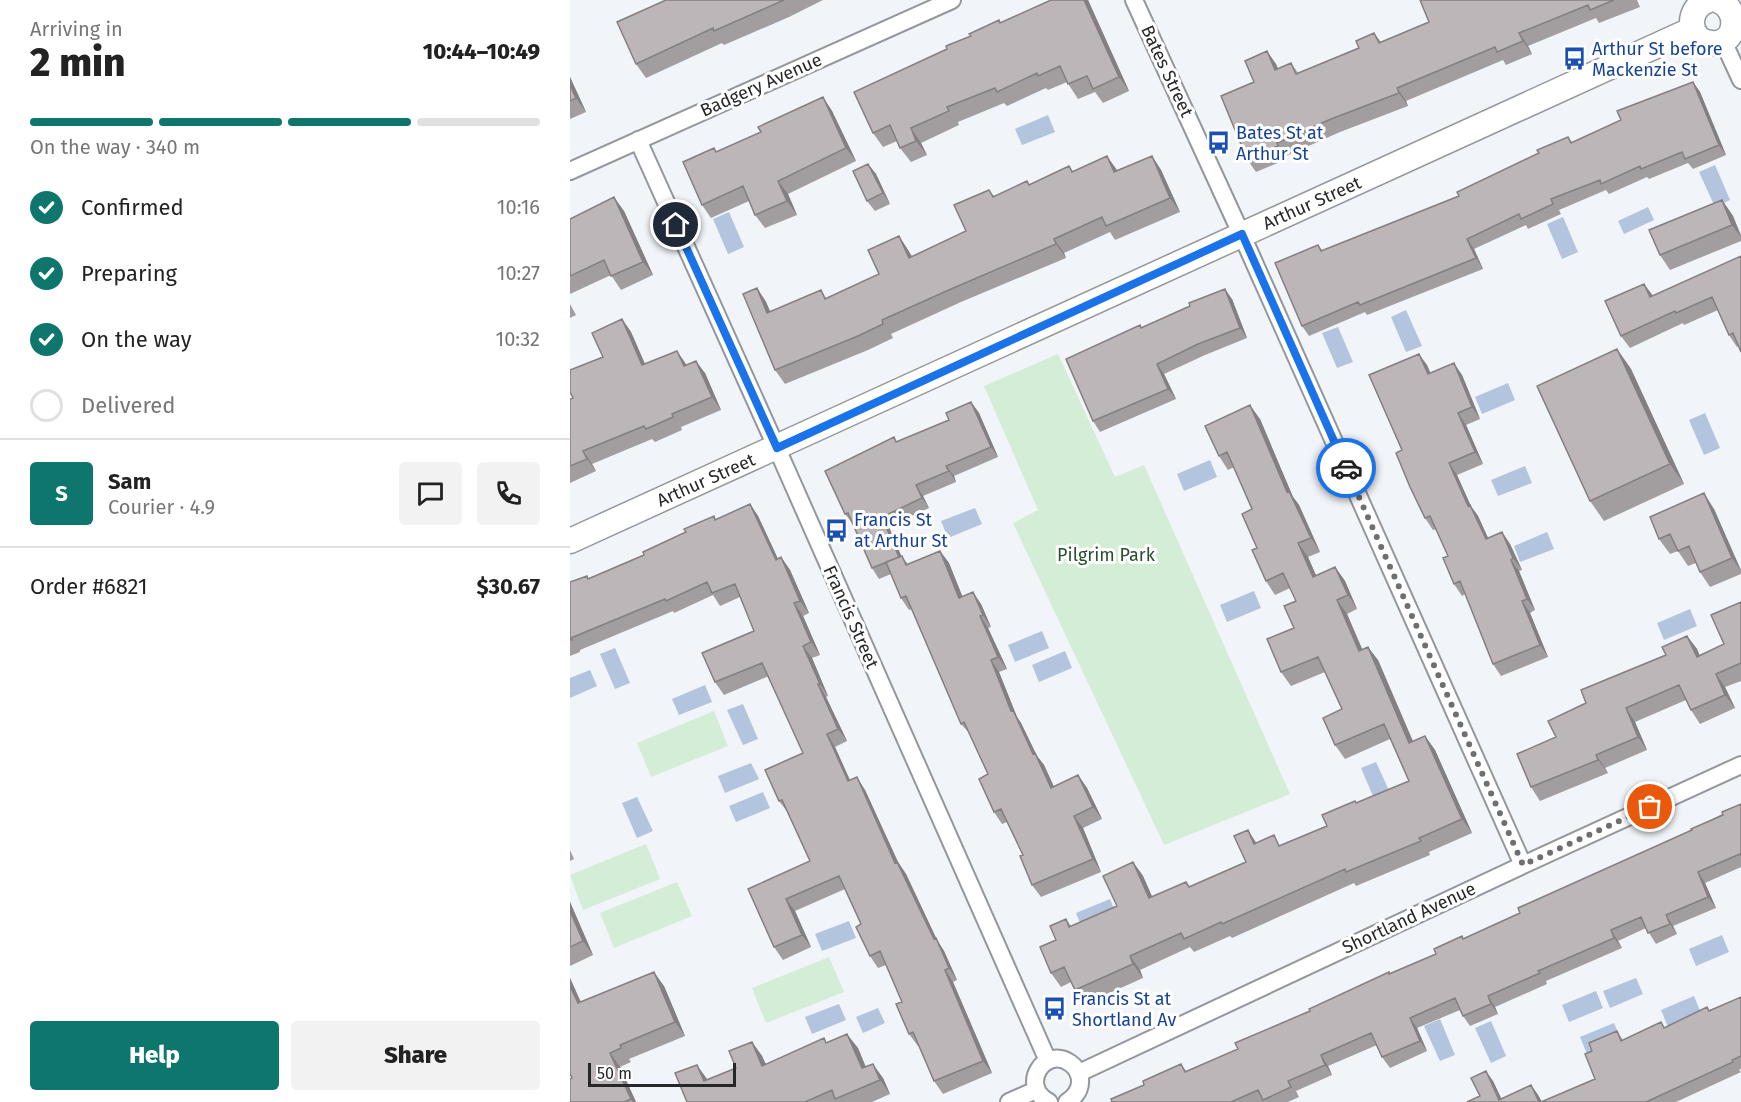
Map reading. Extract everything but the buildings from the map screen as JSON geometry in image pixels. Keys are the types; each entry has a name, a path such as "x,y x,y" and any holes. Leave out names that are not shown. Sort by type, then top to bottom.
{"main road":[{"path":"1718,4 1735,25 1729,37 1718,43 1700,39 1693,29 1691,23 1694,10 1718,4"},
{"name":"Arthur Street","path":"570,541 1693,29"}],"street":[{"name":"Badgery Avenue","path":"570,171 952,0"},
{"name":"Bates Street","path":"1134,0 1242,234 1523,865"},
{"path":"1724,41 1741,80"},
{"name":"Francis Street","path":"638,140 1048,1061"},
{"name":"Shortland Avenue","path":"1078,1073 1741,765"},
{"path":"1048,1102 1036,1090 1035,1076 1048,1061 1062,1059 1069,1062 1078,1073 1077,1094 1067,1102"},
{"path":"1008,1102 1036,1090"}],"green space":[{"name":"Pilgrim Park","path":"1058,354 1115,477 1144,465 1290,794 1164,845 1013,523 1038,510 984,386"},
{"path":"714,711 728,746 651,777 637,743"},
{"path":"646,844 660,879 583,910 570,875"},
{"path":"677,882 692,916 614,948 600,913"},
{"path":"829,957 844,992 766,1023 752,988"}],"water":[{"path":"1048,115 1055,132 1022,145 1015,129"},
{"path":"1715,165 1730,200 1715,207 1699,172"},
{"path":"1648,207 1654,220 1624,234 1618,221"},
{"path":"729,212 744,247 728,254 713,219"},
{"path":"1563,217 1578,252 1562,259 1547,224"},
{"path":"1406,310 1422,346 1406,352 1391,317"},
{"path":"1338,327 1353,362 1337,368 1322,333"},
{"path":"1508,383 1515,400 1482,414 1475,397"},
{"path":"1705,413 1720,448 1704,455 1689,420"},
{"path":"1210,460 1217,477 1184,491 1177,474"},
{"path":"1525,466 1532,483 1498,496 1491,480"},
{"path":"975,508 982,524 948,538 941,521"},
{"path":"1547,532 1554,549 1520,562 1514,546"},
{"path":"1254,591 1261,608 1227,622 1220,605"},
{"path":"1690,609 1697,626 1664,640 1657,623"},
{"path":"1042,631 1049,648 1015,662 1008,645"},
{"path":"615,648 630,683 615,689 600,654"},
{"path":"1065,651 1072,668 1039,682 1032,665"},
{"path":"590,670 597,686 570,698 570,678"},
{"path":"705,685 712,702 679,715 672,699"},
{"path":"743,704 758,739 743,745 727,710"},
{"path":"1376,762 1392,797 1376,803 1361,768"},
{"path":"751,763 759,779 725,793 718,776"},
{"path":"763,792 770,808 736,822 729,806"},
{"path":"637,797 653,831 637,838 622,803"},
{"path":"1110,899 1117,916 1083,930 1076,913"},
{"path":"849,921 856,938 822,951 815,934"},
{"path":"1722,935 1729,952 1696,966 1689,949"},
{"path":"1636,978 1643,994 1610,1008 1603,991"},
{"path":"1596,991 1603,1008 1569,1022 1562,1005"},
{"path":"1694,996 1701,1013 1668,1027 1661,1010"},
{"path":"839,1004 846,1020 812,1034 805,1017"},
{"path":"878,1008 885,1023 863,1033 856,1017"},
{"path":"1440,1019 1455,1055 1440,1061 1424,1026"},
{"path":"1491,1021 1506,1056 1491,1063 1475,1028"},
{"path":"1614,1023 1621,1040 1587,1054 1580,1037"}],"way so far":[{"path":"1346,468 1523,865 1650,807"}],"place":[{"name":"Arthur St before Mackenzie St","path":"1574,59"},
{"name":"Bates St at Arthur St","path":"1218,143"},
{"name":"Francis St at Arthur St","path":"836,530"},
{"name":"Francis St at Shortland Av","path":"1054,1009"}],"route":[{"path":"676,225 777,448 1242,234 1346,468"}]}
